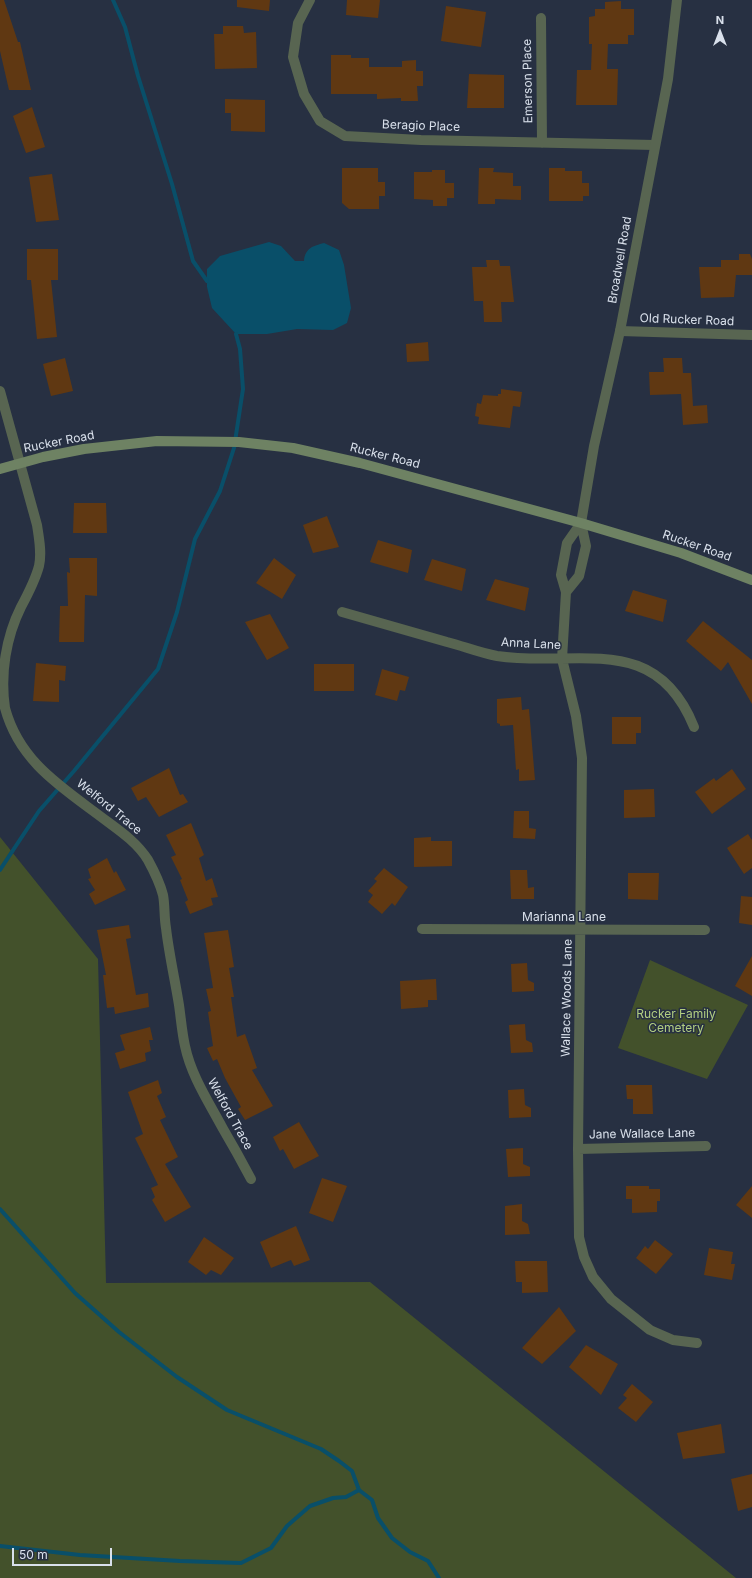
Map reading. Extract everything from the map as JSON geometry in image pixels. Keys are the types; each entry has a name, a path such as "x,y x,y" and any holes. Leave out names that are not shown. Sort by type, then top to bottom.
{"main road":[{"name":"Rucker Road","path":"0,469 43,457 84,449 157,440 239,442 272,446 318,453 465,491 681,553 752,580"}],"street":[{"name":"Beragio Place","path":"310,0 298,23 293,57 304,94 320,121 345,136 421,140 655,145"},
{"name":"Broadwell Road","path":"581,524 594,446 620,331 668,79 677,0"},
{"name":"Emerson Place","path":"541,18 542,143"},
{"name":"Old Rucker Road","path":"620,331 752,335"},
{"name":"Welford Trace","path":"0,391 37,525 40,545 39,565 29,593 11,629 2,668 2,688 5,707 11,726 20,744 32,760 46,774 135,844 147,859 157,876 163,895 166,928 181,1028 191,1067 205,1096 251,1179"},
{"path":"566,592 579,576 586,546 581,524"},
{"name":"Wallace Woods Lane","path":"581,524 567,543 561,574 566,592 562,659 576,716 582,758 578,1148 579,1237 584,1258 593,1277 611,1298 650,1330 673,1340 698,1343"},
{"name":"Anna Lane","path":"342,612 495,656 522,659 613,659 630,662 645,669 662,680 676,694 688,711 694,727"},
{"name":"Marianna Lane","path":"422,929 705,930"},
{"name":"Jane Wallace Lane","path":"578,1148 706,1146"}],"green space":[{"path":"0,837 98,959 106,1283 370,1282 736,1578 0,1578"},
{"name":"Rucker Family Cemetery","path":"650,960 748,1005 707,1079 618,1048"}],"water":[{"path":"269,242 281,246 295,261 304,261 306,253 310,248 324,243 339,250 344,265 351,308 347,323 333,330 297,329 267,334 236,334 212,308 207,287 207,269 220,256"}],"building":[{"path":"0,0 4,0 18,42 20,42 31,90 9,90 0,51"},
{"path":"237,0 270,0 269,11 237,7"},
{"path":"347,0 380,0 378,18 346,15"},
{"path":"621,1 621,9 634,9 634,35 628,35 628,44 608,44 607,69 618,69 617,105 576,105 577,70 591,70 592,44 589,44 589,17 595,16 595,9 605,9 605,2"},
{"path":"446,6 486,12 481,47 441,41"},
{"path":"223,26 243,26 244,33 256,32 257,68 215,69 214,34 223,34"},
{"path":"331,55 351,55 351,58 369,58 369,67 402,67 402,61 416,60 416,71 423,71 423,86 417,86 418,101 401,101 401,98 377,99 377,94 331,94"},
{"path":"469,74 504,75 504,108 467,108"},
{"path":"225,99 265,100 265,132 231,131 231,113 225,113"},
{"path":"32,107 45,147 26,153 13,116"},
{"path":"342,168 378,168 378,182 385,182 385,196 379,196 379,209 349,209 342,203"},
{"path":"479,168 494,168 493,172 513,173 513,186 521,186 521,200 495,199 495,204 478,204"},
{"path":"549,168 565,168 565,171 582,171 582,183 589,183 589,196 583,196 583,201 549,201"},
{"path":"432,170 445,170 445,183 454,183 454,198 447,198 447,206 433,206 433,200 414,199 414,172 432,172"},
{"path":"52,174 59,220 36,222 29,177"},
{"path":"27,249 58,249 58,280 51,280 57,337 37,339 31,280 27,280"},
{"path":"739,254 750,254 752,259 752,275 736,275 734,297 701,298 699,267 721,267 721,260 739,260"},
{"path":"486,260 499,260 500,266 510,266 514,302 501,302 502,322 484,322 483,301 474,301 472,267 487,267"},
{"path":"428,342 429,361 407,362 406,344"},
{"path":"65,358 73,391 51,396 43,364"},
{"path":"663,358 682,358 683,373 691,373 693,406 707,405 708,423 683,425 681,394 650,395 649,372 664,372"},
{"path":"501,389 522,392 520,407 513,406 510,428 478,424 479,417 475,416 477,403 481,404 483,395 498,396 498,394 501,394"},
{"path":"74,503 106,503 107,533 73,533"},
{"path":"327,516 339,547 313,553 303,525"},
{"path":"378,540 412,550 408,573 370,562"},
{"path":"69,558 97,558 97,596 85,595 84,642 59,642 60,606 68,606 67,572 70,573"},
{"path":"274,558 296,575 282,599 256,583"},
{"path":"432,559 466,569 462,591 424,580"},
{"path":"495,579 529,588 525,611 486,600"},
{"path":"633,590 667,600 663,622 625,611"},
{"path":"270,614 289,648 267,660 245,622"},
{"path":"703,621 752,660 752,704 728,662 721,671 686,641"},
{"path":"36,663 66,666 65,681 59,680 59,702 33,701"},
{"path":"314,664 354,664 354,691 314,691"},
{"path":"382,669 409,677 405,691 400,690 397,701 375,695"},
{"path":"521,697 522,710 529,709 535,780 519,781 519,769 516,770 513,725 500,726 500,724 497,723 497,699"},
{"path":"612,717 641,717 641,733 636,733 636,744 612,744"},
{"path":"169,768 180,795 183,794 188,802 159,817 146,797 138,801 131,788"},
{"path":"732,769 746,789 712,814 695,792 714,778 716,781"},
{"path":"654,789 655,817 624,818 624,790"},
{"path":"514,811 529,811 529,828 536,829 535,839 513,838"},
{"path":"191,823 204,855 199,858 206,881 212,878 218,897 211,898 213,905 190,914 185,902 188,900 180,880 182,879 171,857 176,855 166,835"},
{"path":"748,834 752,840 752,868 744,874 727,848"},
{"path":"431,837 431,841 452,841 452,866 414,867 414,838"},
{"path":"107,858 114,873 116,871 126,890 95,905 89,894 95,890 88,879 91,878 88,869"},
{"path":"384,868 408,887 395,906 392,903 382,914 368,902 373,895 368,891 377,881 374,879"},
{"path":"510,870 527,870 528,888 534,887 534,899 511,899"},
{"path":"628,873 659,873 658,900 628,899"},
{"path":"741,896 752,897 752,925 739,923"},
{"path":"129,925 131,938 126,939 136,995 148,993 149,1007 115,1014 114,1007 107,1008 103,975 106,975 97,930"},
{"path":"228,930 234,967 229,968 234,997 231,997 237,1037 245,1034 257,1068 252,1070 273,1106 245,1120 238,1109 241,1107 225,1078 217,1059 213,1061 207,1048 213,1046 208,1012 211,1011 206,989 213,988 204,933"},
{"path":"752,956 752,996 735,986"},
{"path":"527,963 528,980 534,983 534,991 512,992 511,964"},
{"path":"436,979 437,1000 428,1000 428,1007 401,1009 400,981"},
{"path":"525,1024 526,1040 532,1043 533,1052 511,1053 509,1025"},
{"path":"150,1027 153,1040 149,1040 151,1051 145,1053 146,1061 120,1069 115,1053 125,1050 120,1035"},
{"path":"158,1080 162,1093 157,1096 166,1117 160,1120 178,1157 165,1164 191,1207 165,1222 152,1200 155,1197 151,1188 158,1185 135,1138 143,1134 128,1092"},
{"path":"626,1085 652,1085 653,1114 633,1114 633,1099 627,1099"},
{"path":"524,1089 525,1105 531,1108 531,1117 509,1118 508,1090"},
{"path":"299,1122 319,1156 294,1169 283,1149 280,1151 273,1137"},
{"path":"523,1148 523,1164 530,1167 530,1176 508,1177 506,1149"},
{"path":"322,1178 347,1186 333,1222 309,1213"},
{"path":"626,1186 649,1186 649,1189 660,1189 660,1201 657,1201 657,1212 632,1213 632,1199 626,1199"},
{"path":"752,1186 752,1218 736,1205"},
{"path":"522,1204 522,1221 528,1224 530,1234 505,1235 505,1206"},
{"path":"296,1226 310,1260 294,1266 291,1260 271,1268 260,1242"},
{"path":"204,1237 234,1258 221,1275 211,1270 206,1275 188,1262"},
{"path":"655,1240 673,1254 656,1274 636,1258 645,1246 648,1249"},
{"path":"709,1248 733,1252 731,1264 735,1264 732,1280 704,1275"},
{"path":"515,1261 547,1261 548,1292 522,1293 522,1282 516,1282"},
{"path":"559,1307 576,1331 542,1364 522,1348"},
{"path":"586,1345 618,1364 601,1395 569,1367"},
{"path":"632,1384 653,1402 636,1422 618,1408 627,1398 623,1395"},
{"path":"721,1424 725,1453 683,1459 677,1433"},
{"path":"752,1474 752,1507 738,1511 731,1479"}],"waterway":[{"path":"113,0 125,27 138,76 172,184 193,261 207,281"},
{"path":"0,870 39,811 158,669 177,612 195,539 220,491 234,448 243,389 240,349 236,334"},
{"path":"0,1209 75,1293 119,1332 177,1377 227,1410 321,1449 352,1471 359,1490 372,1500 378,1518 392,1538 410,1552 428,1561 439,1578"},
{"path":"0,1546 80,1555 241,1563 271,1548 287,1526 310,1506 333,1498 346,1497 359,1490"}]}
